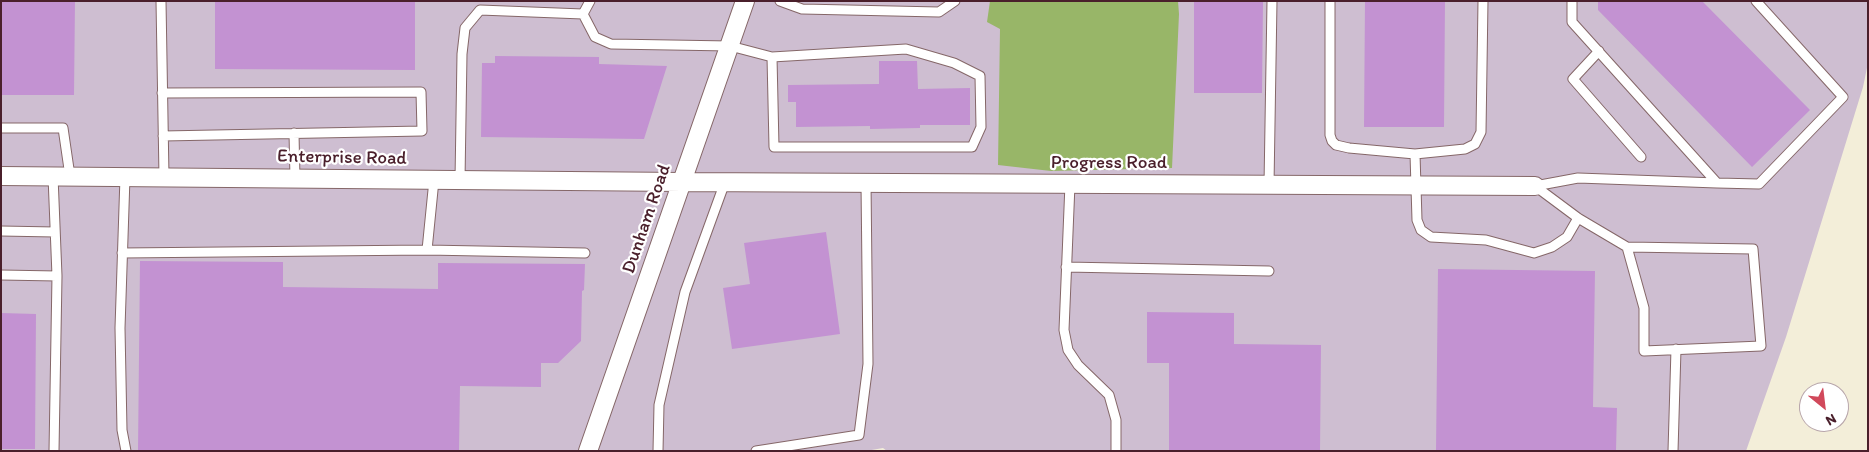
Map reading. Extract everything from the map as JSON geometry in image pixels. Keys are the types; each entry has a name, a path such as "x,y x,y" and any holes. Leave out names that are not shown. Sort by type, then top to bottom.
{"street":[{"name":"Dunham Road","path":"588,451 745,1"},
{"name":"Enterprise Road","path":"1,176 682,182"},
{"name":"Progress Road","path":"682,182 1535,186"}],"lane":[{"path":"161,1 164,177"},
{"path":"583,14 590,1"},
{"path":"782,2 802,9 939,12 955,1"},
{"path":"1269,185 1272,1"},
{"path":"1330,1 1330,135 1332,141 1336,145 1349,148 1415,154 1465,149 1475,144 1481,132 1483,1"},
{"path":"1572,1 1572,22 1717,183"},
{"path":"1535,186 1578,178 1759,184 1843,97 1756,1"},
{"path":"460,180 462,54 465,28 478,6 583,14"},
{"path":"583,14 595,37 611,44 730,46 772,56 906,49 954,63 980,76 981,128 972,147 774,147 772,56"},
{"path":"1599,51 1573,79 1641,157"},
{"path":"162,93 421,92 422,131 163,136"},
{"path":"1,128 63,128 61,176 55,232 57,276 54,451"},
{"path":"294,133 295,178"},
{"path":"1415,154 1417,220 1421,230 1431,237 1486,240 1534,253 1552,247 1567,237 1578,218"},
{"path":"125,177 120,328 122,430 126,451"},
{"path":"427,250 434,180"},
{"path":"658,451 659,405 685,292 725,182"},
{"path":"756,451 859,435 868,364 866,183"},
{"path":"1070,184 1064,330 1068,350 1078,365 1109,395 1116,420 1116,451"},
{"path":"1535,186 1578,218 1627,248 1753,249 1762,346 1644,350 1644,308 1627,248"},
{"path":"1,231 55,232"},
{"path":"122,253 427,250 585,253"},
{"path":"1066,267 1269,271"},
{"path":"1,274 57,276"},
{"path":"1673,451 1676,349"}],"shaded area":[{"path":"1,1 1868,1 1868,63 1863,87 1786,337 1746,451 887,451 883,448 866,451 1,451"}],"green space":[{"path":"990,1 1178,1 1172,168 1051,171 998,165 1000,29 987,22"}],"building":[{"path":"1,1 75,1 74,95 1,95"},
{"path":"215,1 415,1 415,70 215,69"},
{"path":"1194,1 1263,1 1262,93 1194,93"},
{"path":"1365,1 1445,1 1444,127 1364,127"},
{"path":"1598,1 1702,1 1810,110 1752,167 1598,10"},
{"path":"495,56 599,57 599,64 667,66 644,139 481,137 482,63 495,63"},
{"path":"879,61 917,61 918,89 970,88 970,125 920,125 920,128 870,129 870,126 796,127 796,102 788,102 788,85 879,84"},
{"path":"826,232 840,334 732,349 723,288 750,284 744,243"},
{"path":"140,261 283,262 283,287 438,289 438,263 585,264 584,290 582,291 581,341 558,363 541,363 541,387 460,386 459,451 138,451"},
{"path":"1438,269 1595,271 1593,407 1617,408 1616,451 1436,451"},
{"path":"1147,312 1234,313 1234,344 1321,345 1320,451 1169,451 1169,363 1147,363"},
{"path":"1,313 36,314 35,449 1,449"}]}
